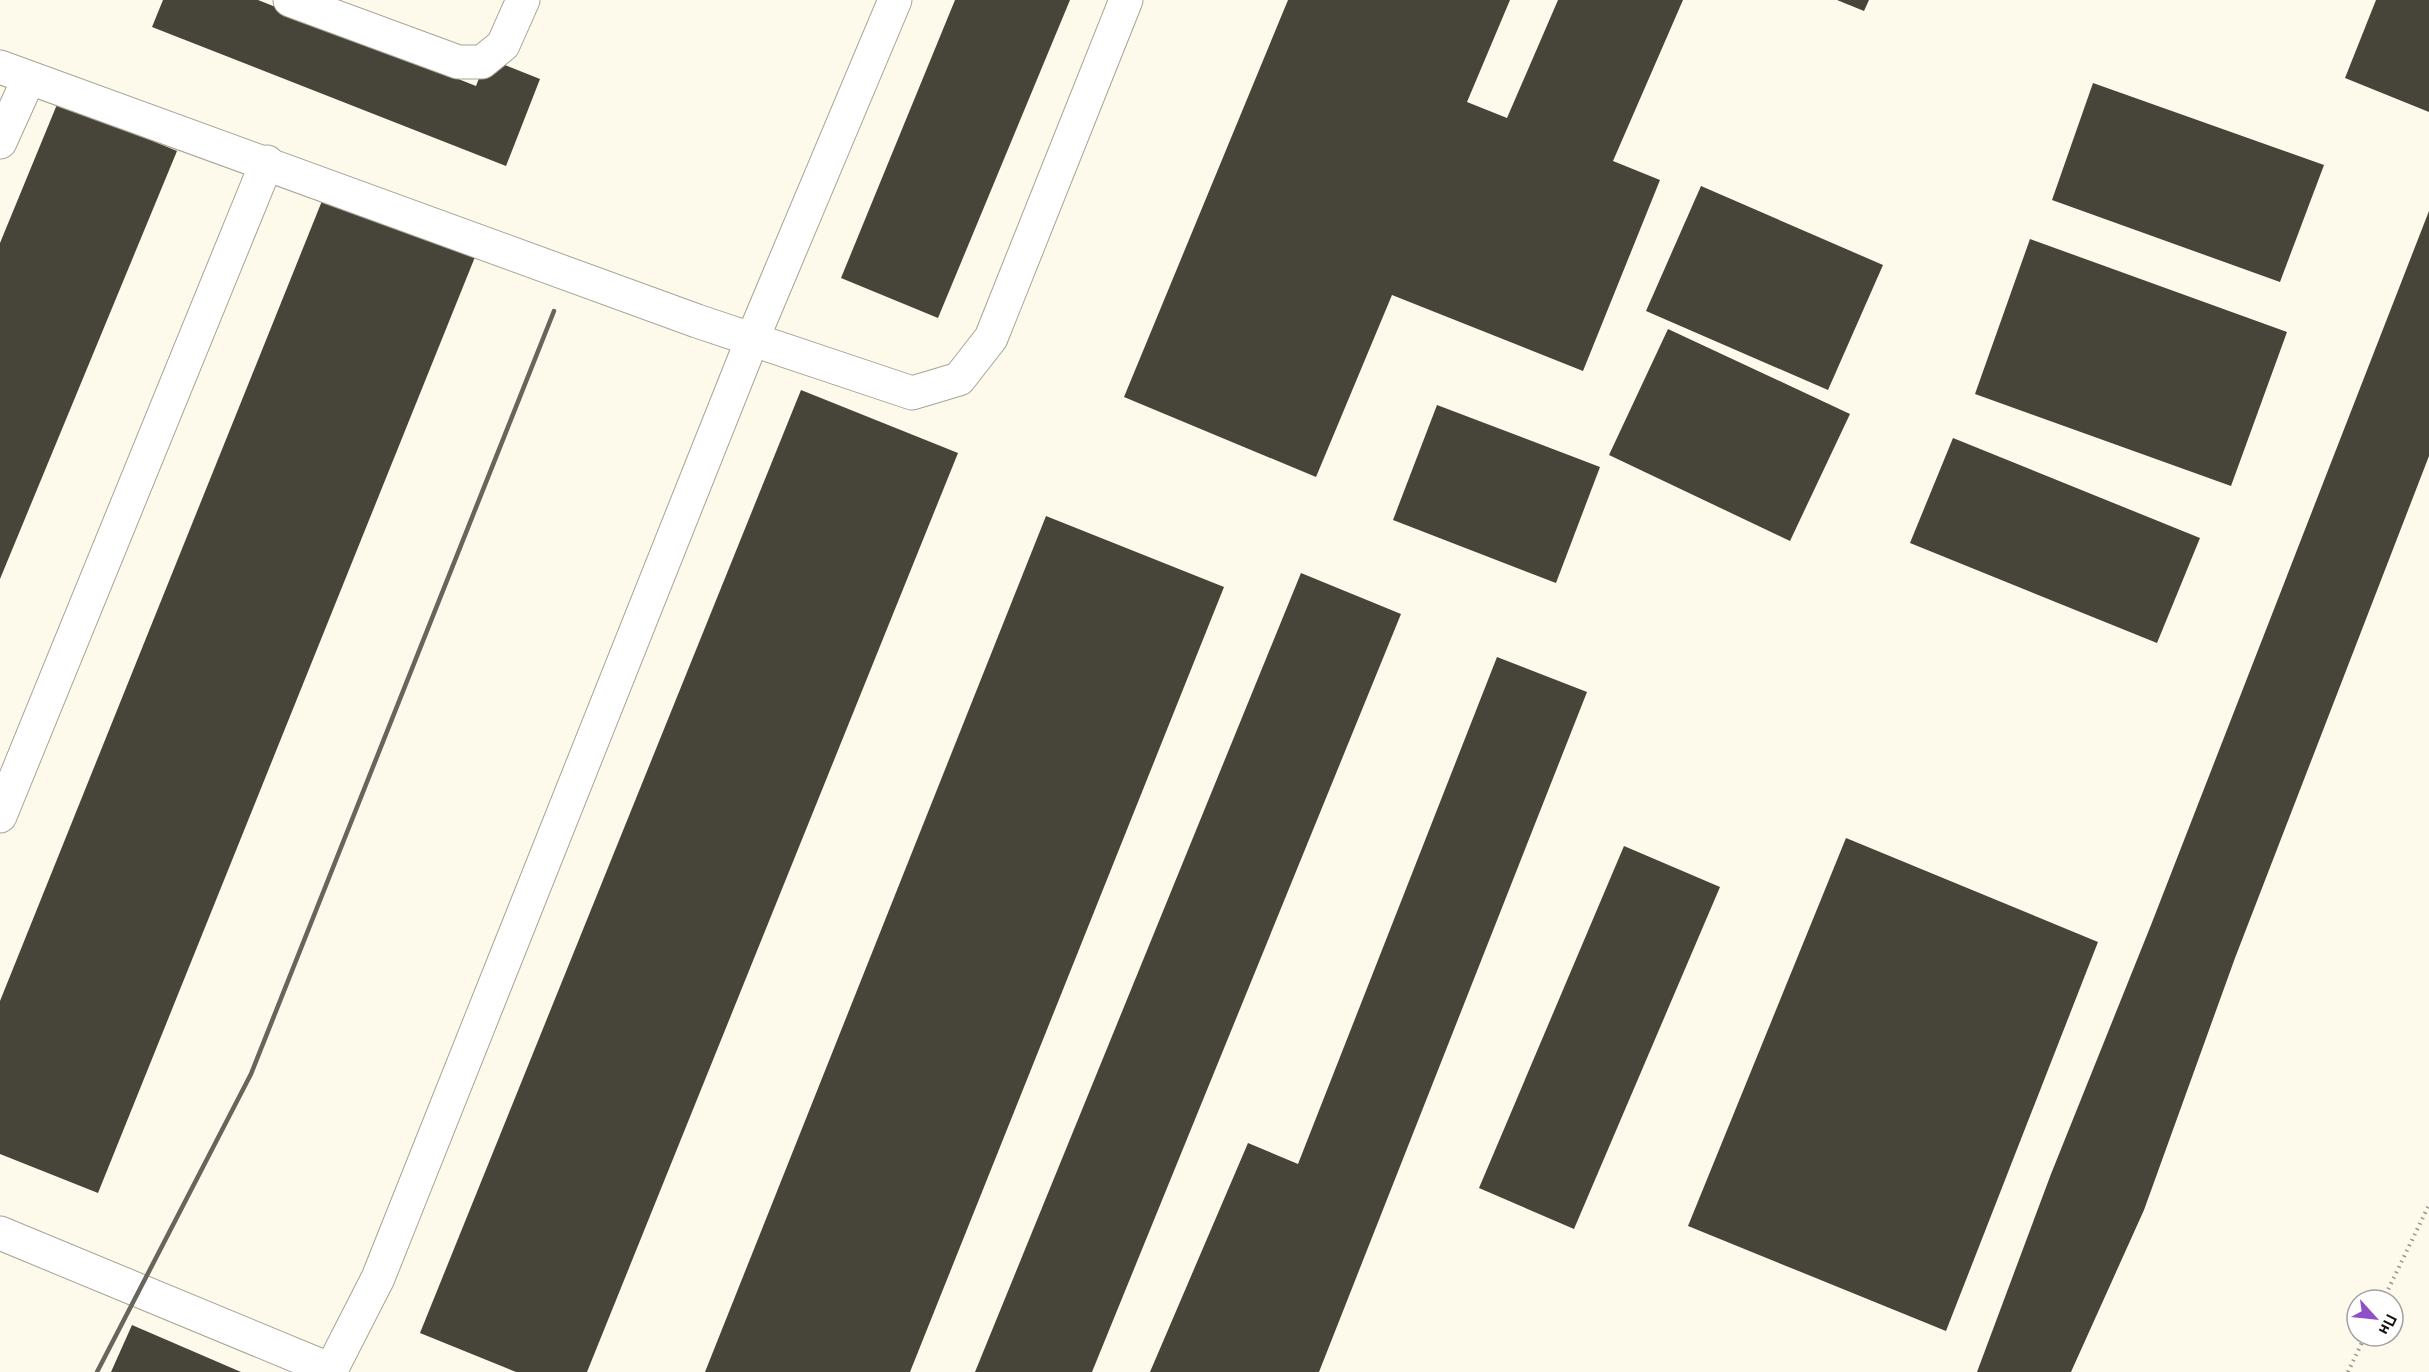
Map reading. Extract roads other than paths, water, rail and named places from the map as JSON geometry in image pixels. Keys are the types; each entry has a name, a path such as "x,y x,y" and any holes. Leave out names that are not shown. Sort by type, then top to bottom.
{"lane":[{"path":"290,0 458,62 482,62 503,45 524,0"},
{"path":"0,1233 331,1371 378,1278 752,340 895,0"},
{"path":"0,142 15,73 267,162 752,340 912,393 959,379 991,338 1126,0"},
{"path":"0,816 267,162"}],"railway":[{"path":"97,1372 251,1074 554,311"}]}
